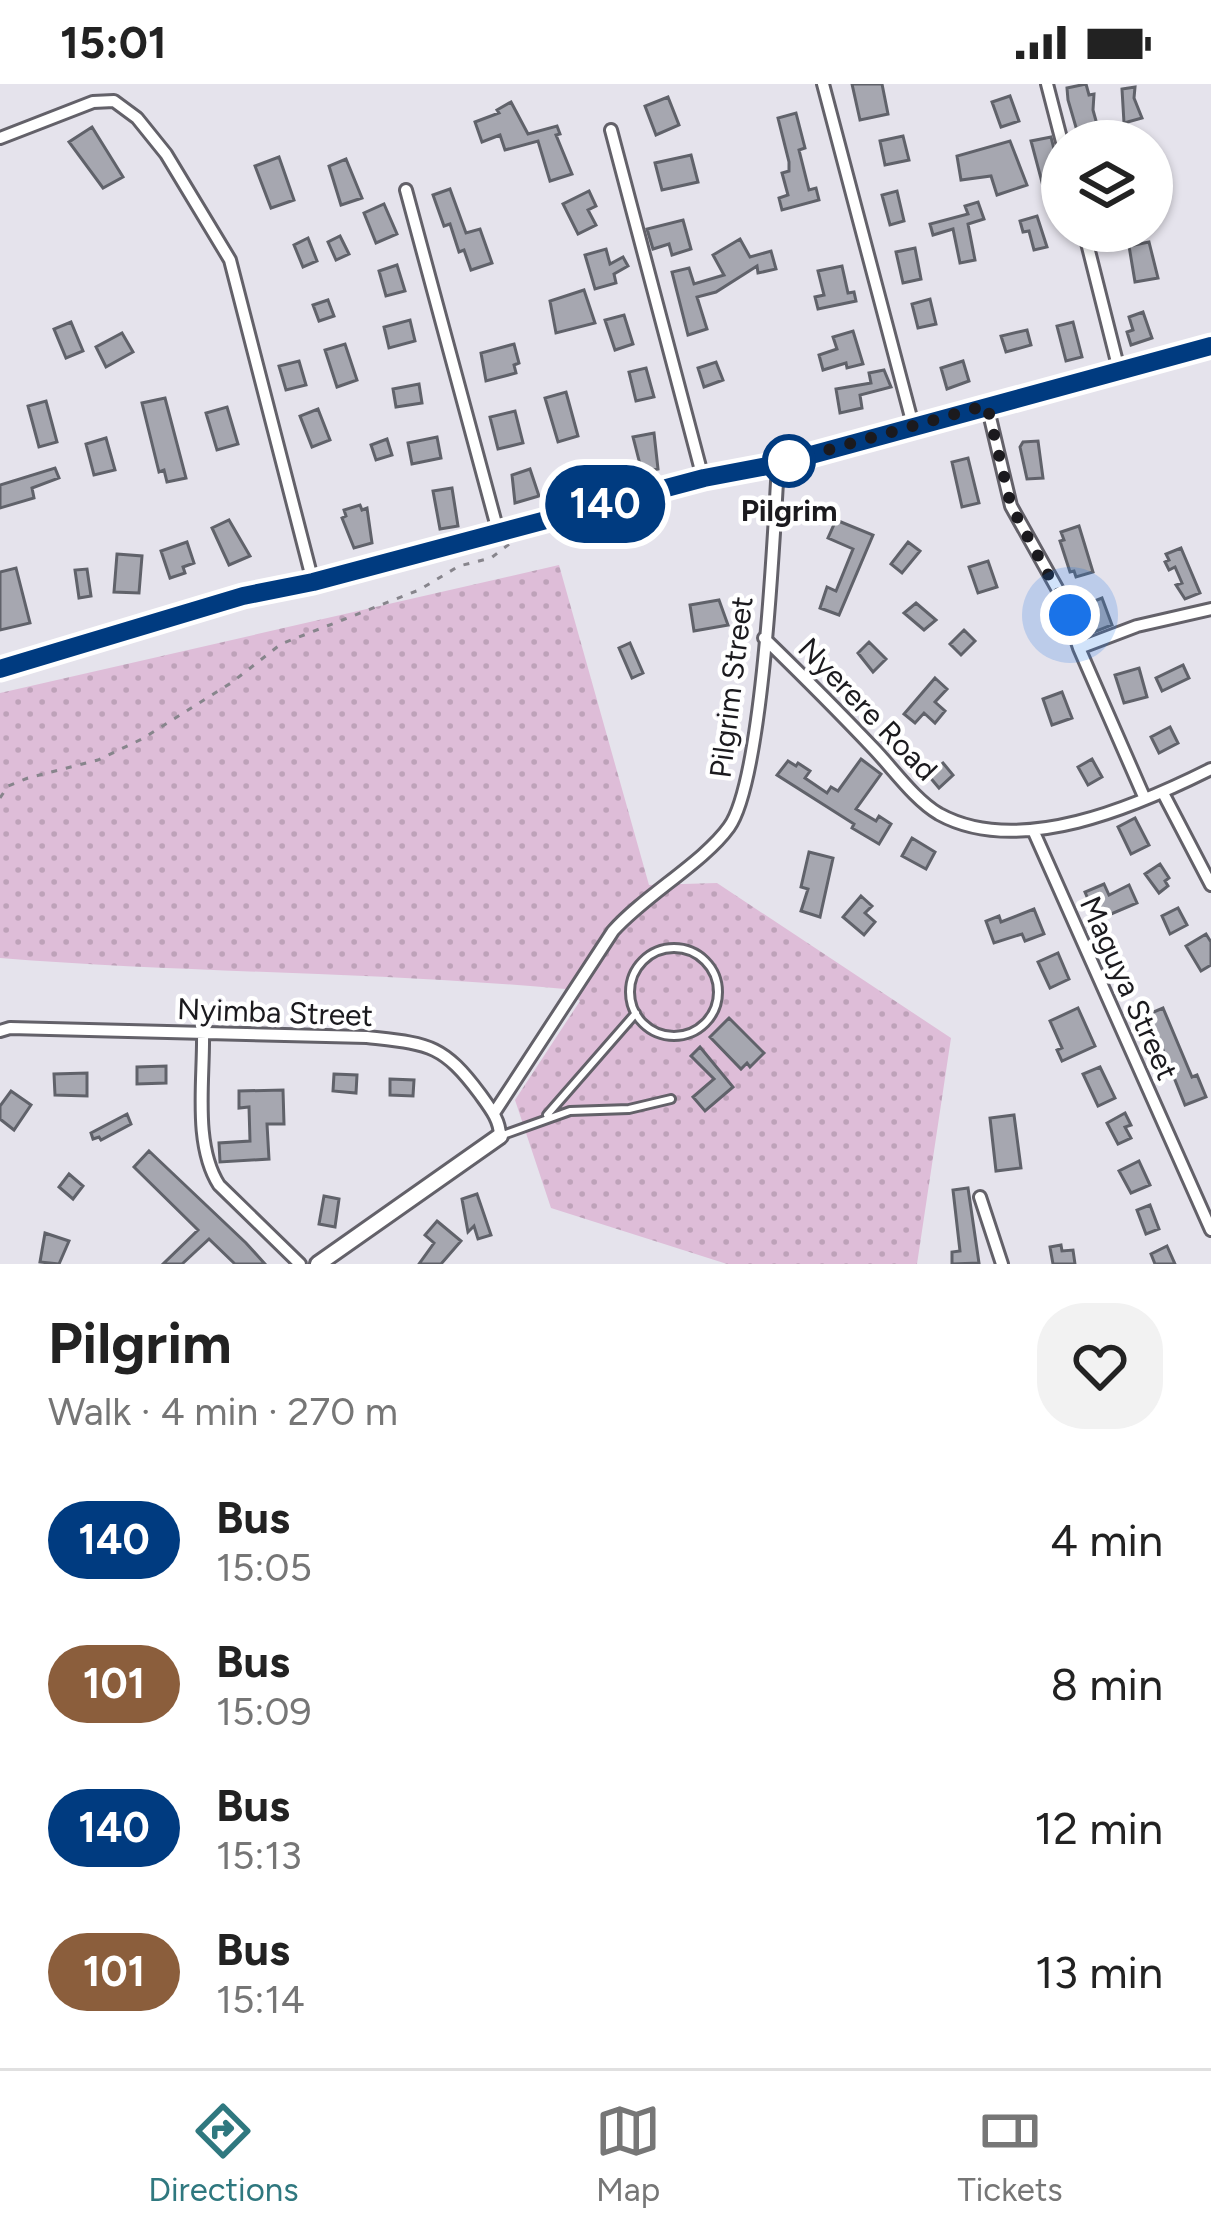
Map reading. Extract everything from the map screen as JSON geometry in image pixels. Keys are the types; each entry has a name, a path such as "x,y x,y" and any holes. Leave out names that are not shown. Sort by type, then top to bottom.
{"street":[{"path":"823,84 913,424"},
{"path":"1047,84 1056,120"},
{"path":"0,138 71,109 114,101 136,118 166,154 230,260 313,582"},
{"path":"611,130 704,478"},
{"path":"406,190 498,531"},
{"path":"1089,252 1119,370"},
{"path":"0,669 243,596 313,582 704,478 778,464 1211,346"},
{"path":"987,405 1011,506 1063,599 1079,648 1145,799"},
{"name":"Pilgrim Street","path":"494,1113 613,931 728,828 738,809 753,738 778,464"},
{"path":"1079,648 1137,626 1211,609"},
{"name":"Nyerere Road","path":"764,638 937,813 977,829 1033,830 1163,794 1211,769"},
{"path":"1163,794 1211,885"},
{"name":"Maguya Street","path":"1033,830 1211,1230"},
{"name":"Nyimba Street","path":"0,1030 367,1037 417,1043 444,1052 494,1113 500,1136"},
{"path":"203,1033 209,1169 219,1185 300,1264"},
{"path":"318,1264 500,1136"},
{"path":"980,1197 1002,1264"}],"lane":[{"path":"686,949 713,970 717,1004 696,1030 680,1036 662,1035 635,1013 632,980 652,953 686,949"},
{"path":"544,1118 635,1013"},
{"path":"500,1136 570,1111 629,1109 671,1099"}],"path":[{"path":"0,797 8,786 98,760 142,739 231,683 281,644 419,590 459,566 491,558 508,547 526,524"}],"shaded area":[{"path":"559,565 649,885 717,883 951,1038 917,1264 727,1264 551,1208 515,1100 580,1001 565,989 0,958 0,693"}],"building":[{"path":"852,84 882,84 888,114 860,120"},
{"path":"1086,84 1089,95 1094,94 1096,120 1074,120 1067,88"},
{"path":"1135,87 1142,118 1124,120 1122,89"},
{"path":"1010,96 1019,121 1001,127 992,102"},
{"path":"668,97 679,125 656,135 645,106"},
{"path":"511,102 528,134 557,126 560,134 556,135 572,174 550,181 538,141 505,150 500,135 482,142 475,122 499,113"},
{"path":"796,113 809,190 816,188 819,200 782,210 779,198 788,195 782,173 789,171 789,162 778,118"},
{"path":"92,127 123,177 103,188 69,142"},
{"path":"903,136 909,160 885,165 880,141"},
{"path":"1041,139 1041,178 1031,141"},
{"path":"1010,141 1027,185 997,195 991,176 961,180 957,156"},
{"path":"691,155 698,182 662,190 655,163"},
{"path":"279,157 294,200 271,208 255,166"},
{"path":"346,159 362,198 341,205 329,166"},
{"path":"450,189 466,233 480,229 492,263 471,270 450,224 444,226 433,195"},
{"path":"589,191 596,206 588,210 596,225 578,234 563,204"},
{"path":"897,191 904,221 890,225 882,195"},
{"path":"978,202 984,219 968,224 975,260 960,263 953,229 933,235 930,224 968,214 965,206"},
{"path":"384,204 397,234 376,243 364,213"},
{"path":"1037,216 1041,248 1034,250 1029,231 1023,232 1020,221"},
{"path":"683,220 691,249 672,255 669,244 653,249 647,229"},
{"path":"340,236 349,254 336,260 328,242"},
{"path":"308,238 317,261 303,267 294,245"},
{"path":"740,239 750,257 771,251 776,269 758,273 757,266 716,292 697,297 707,329 688,335 672,272 689,268 694,284 724,275 713,255"},
{"path":"915,248 921,279 903,283 896,252"},
{"path":"606,249 610,264 623,257 628,266 614,274 616,283 595,289 585,255"},
{"path":"1130,252 1152,252 1158,278 1135,282"},
{"path":"397,265 405,291 386,296 379,271"},
{"path":"842,266 848,293 854,292 856,301 818,309 815,297 824,295 818,271"},
{"path":"584,290 595,323 556,333 550,301"},
{"path":"930,299 936,324 918,328 912,304"},
{"path":"328,300 334,316 319,321 313,305"},
{"path":"1143,312 1152,338 1131,345 1129,317"},
{"path":"624,315 633,344 615,350 605,320"},
{"path":"410,320 415,341 389,348 384,327"},
{"path":"71,322 83,351 66,358 54,329"},
{"path":"1073,322 1082,357 1066,361 1057,326"},
{"path":"1027,330 1031,345 1006,352 1001,336"},
{"path":"853,331 863,364 823,370 819,355 837,349 833,337"},
{"path":"122,333 133,352 106,367 96,347"},
{"path":"345,344 357,380 337,387 325,350"},
{"path":"514,344 519,363 514,365 516,373 486,381 481,353"},
{"path":"299,361 306,385 286,390 279,366"},
{"path":"963,361 969,381 947,389 941,368"},
{"path":"716,362 723,380 704,387 698,368"},
{"path":"646,368 654,397 636,401 629,372"},
{"path":"884,370 891,387 860,395 862,408 840,413 836,389 871,383 869,373"},
{"path":"419,384 422,403 396,407 393,389"},
{"path":"566,392 578,436 558,442 545,398"},
{"path":"165,398 186,478 167,482 164,470 159,472 142,403"},
{"path":"46,401 57,442 39,447 28,406"},
{"path":"227,407 238,444 217,450 206,413"},
{"path":"318,409 330,440 312,447 300,416"},
{"path":"515,411 523,443 498,449 490,417"},
{"path":"654,433 658,469 642,472 633,437"},
{"path":"437,437 441,458 412,464 408,443"},
{"path":"106,438 115,470 94,475 86,444"},
{"path":"387,439 392,455 376,460 371,445"},
{"path":"1038,441 1043,478 1027,479 1020,447 1023,442"},
{"path":"968,458 979,503 962,507 952,462"},
{"path":"55,468 59,478 32,488 34,498 0,508 0,485"},
{"path":"530,469 539,496 515,503 512,475"},
{"path":"586,474 589,491 574,494 570,478"},
{"path":"452,488 458,526 440,529 433,491"},
{"path":"360,505 362,510 367,508 372,543 354,548 342,518 344,510"},
{"path":"229,520 250,556 229,565 212,528"},
{"path":"836,520 873,535 839,615 820,608 827,587 836,591 853,549 828,538"},
{"path":"1079,526 1093,572 1076,577 1060,541 1064,540 1061,532"},
{"path":"187,542 194,563 183,567 185,573 170,578 161,551"},
{"path":"908,542 920,551 902,573 891,564"},
{"path":"1181,548 1200,593 1185,599 1176,585 1182,583 1175,567 1169,570 1165,562 1169,560 1166,554"},
{"path":"117,554 142,556 139,593 114,592"},
{"path":"988,561 997,587 978,593 969,567"},
{"path":"16,568 30,623 0,630 0,572"},
{"path":"87,569 91,596 79,598 75,570"},
{"path":"1102,598 1112,625 1089,634 1079,607"},
{"path":"719,600 728,625 694,631 690,605"},
{"path":"916,603 936,620 924,630 904,613"},
{"path":"964,630 975,641 961,655 950,644"},
{"path":"869,642 886,659 873,672 858,653"},
{"path":"630,643 643,673 632,678 619,648"},
{"path":"1183,665 1189,678 1162,691 1156,678"},
{"path":"1139,668 1147,697 1124,703 1115,675"},
{"path":"935,678 947,689 935,702 945,711 935,723 924,713 915,723 904,714"},
{"path":"1062,692 1072,718 1052,725 1043,699"},
{"path":"1170,727 1178,743 1159,753 1151,737"},
{"path":"861,759 881,774 856,809 891,824 879,844 777,775 788,761 798,763 810,771 805,778 827,793 831,787 838,791"},
{"path":"1092,759 1102,777 1088,785 1078,767"},
{"path":"943,763 953,775 939,788 928,775"},
{"path":"1135,818 1149,845 1131,854 1118,827"},
{"path":"912,838 935,852 926,869 902,856"},
{"path":"809,852 833,858 820,917 801,911 808,889 801,887"},
{"path":"1160,864 1169,878 1168,886 1159,893 1145,874"},
{"path":"1104,884 1109,895 1129,885 1137,903 1097,920 1085,892"},
{"path":"861,896 872,906 865,913 875,922 864,935 843,917"},
{"path":"1178,908 1187,925 1170,934 1162,916"},
{"path":"1034,909 1044,934 1025,941 1022,934 994,943 986,921 999,916 1001,922"},
{"path":"1206,934 1211,942 1211,965 1201,971 1186,946"},
{"path":"1058,953 1069,979 1050,988 1038,962"},
{"path":"1078,1008 1095,1046 1062,1061 1057,1050 1062,1048 1050,1021"},
{"path":"1163,1008 1192,1077 1197,1075 1206,1097 1185,1105 1157,1035 1152,1037 1144,1016"},
{"path":"729,1018 764,1053 750,1067 747,1063 741,1069 710,1037"},
{"path":"700,1047 733,1087 705,1111 693,1097 714,1079 691,1056"},
{"path":"166,1066 166,1083 137,1084 137,1067"},
{"path":"1100,1067 1115,1098 1098,1106 1083,1074"},
{"path":"87,1073 87,1096 55,1095 54,1074"},
{"path":"334,1074 357,1075 356,1093 333,1091"},
{"path":"390,1079 414,1080 413,1096 390,1095"},
{"path":"283,1090 284,1124 267,1124 269,1159 220,1162 219,1143 250,1141 249,1107 239,1108 239,1091"},
{"path":"11,1091 31,1105 14,1130 0,1119 0,1106"},
{"path":"1125,1113 1131,1138 1118,1144 1107,1123"},
{"path":"127,1114 131,1124 101,1140 93,1139 91,1133"},
{"path":"1014,1115 1021,1168 996,1171 990,1118"},
{"path":"149,1151 265,1264 235,1264 209,1239 182,1264 163,1264 198,1230 134,1167"},
{"path":"1139,1161 1150,1185 1131,1193 1119,1171"},
{"path":"69,1174 83,1186 73,1199 59,1187"},
{"path":"968,1188 979,1263 952,1264 952,1252 960,1251 953,1190"},
{"path":"477,1194 491,1235 478,1239 474,1226 468,1232 462,1199"},
{"path":"324,1196 339,1199 335,1227 319,1224"},
{"path":"1150,1205 1159,1229 1146,1234 1137,1210"},
{"path":"437,1221 461,1241 441,1264 419,1264 434,1243 425,1235"},
{"path":"45,1233 69,1241 59,1264 40,1262"},
{"path":"1061,1245 1062,1251 1073,1250 1075,1264 1053,1264 1050,1247"},
{"path":"1167,1246 1175,1264 1155,1264 1151,1254"}],"bus line":[{"name":"140","path":"0,669 243,596 313,582 704,478 778,464 1211,346"}],"place":[{"name":"Pilgrim","path":"789,461"}],"route":[{"path":"789,461 778,464 987,405 1011,506 1070,615"}]}
